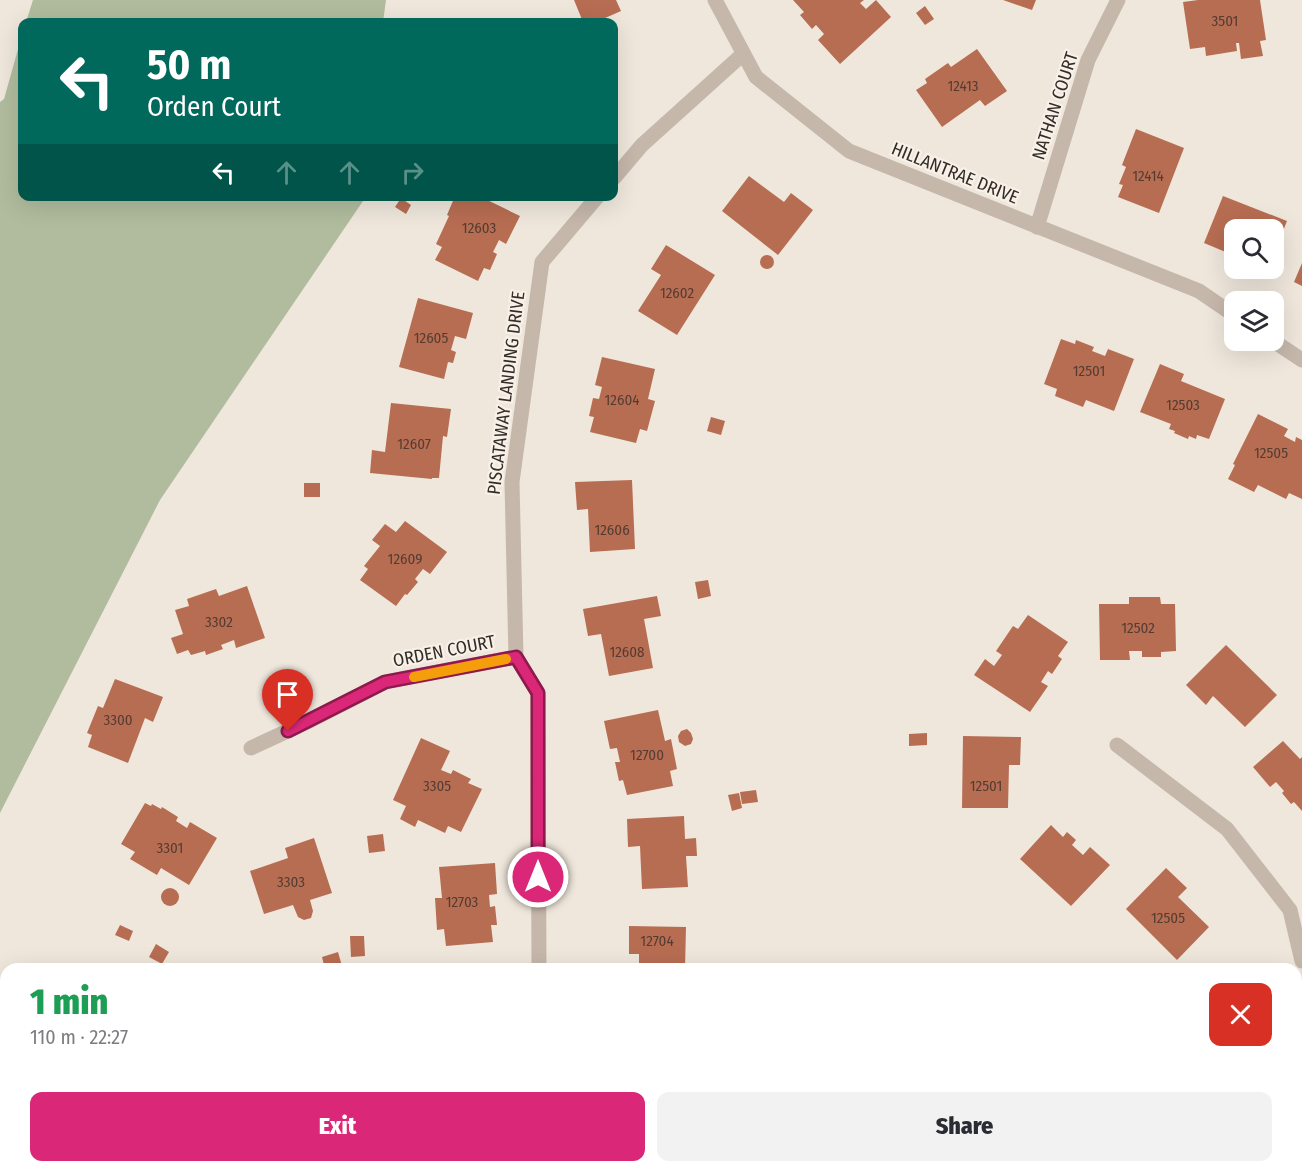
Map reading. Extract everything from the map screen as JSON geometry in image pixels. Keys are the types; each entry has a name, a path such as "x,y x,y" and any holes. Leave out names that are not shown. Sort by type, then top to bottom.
{"street":[{"name":"HILLANTRAE DRIVE","path":"714,0 756,77 849,151 1199,291 1224,308"},
{"name":"NATHAN COURT","path":"1037,227 1088,60 1118,0"},
{"path":"618,173 642,145 744,54"},
{"name":"PISCATAWAY LANDING DRIVE","path":"516,657 512,482 542,262 594,201"},
{"path":"1284,348 1302,360"},
{"path":"516,657 538,693 538,963"},
{"name":"ORDEN COURT","path":"251,748 385,682 516,657"},
{"path":"1117,745 1227,829 1290,909 1302,961"}],"green space":[{"path":"33,0 386,0 384,18 27,18"},
{"path":"18,49 18,201 363,201 160,500 0,813 0,102 4,99"}],"building":[{"path":"574,0 616,0 621,11 605,18 581,18"},
{"path":"793,0 864,0 860,3 866,9 876,0 891,17 840,64 818,40 824,34 816,25 812,29 800,15 804,12"},
{"path":"1003,0 1036,0 1032,10"},
{"path":"1260,0 1266,40 1260,41 1263,56 1241,59 1239,43 1236,43 1237,51 1206,56 1205,47 1190,49 1183,2"},
{"path":"925,6 934,19 925,25 916,13"},
{"path":"977,49 1007,91 985,106 980,100 942,127 916,90 927,83 925,79 948,63 951,67"},
{"path":"1136,129 1184,148 1159,213 1118,197 1123,185 1119,184 1126,167 1122,165"},
{"path":"749,176 784,202 791,193 813,210 778,255 722,211"},
{"path":"1223,196 1282,219 1224,219 1224,251 1204,243"},
{"path":"399,201 405,201 411,205 406,214 395,207"},
{"path":"453,201 489,201 520,216 506,244 499,240 493,252 497,254 490,270 484,268 478,281 435,260 442,247 436,244 449,216 447,215"},
{"path":"666,245 715,275 677,335 638,311 661,275 651,269"},
{"path":"764,255 770,255 774,262 770,269 764,269 760,265 760,259"},
{"path":"1302,263 1302,286 1294,282"},
{"path":"418,298 473,313 466,339 455,336 451,350 456,352 453,363 448,362 444,379 399,367"},
{"path":"1061,339 1075,344 1076,340 1094,347 1092,351 1105,356 1108,349 1134,359 1114,411 1086,400 1083,407 1055,396 1057,389 1044,384"},
{"path":"602,357 655,369 648,399 655,401 647,431 640,429 636,443 590,432 594,417 589,416 593,398 599,399 602,387 595,385"},
{"path":"1160,364 1184,374 1181,381 1225,399 1209,439 1197,435 1196,439 1189,436 1188,439 1169,429 1171,424 1140,412"},
{"path":"391,403 451,409 447,437 443,436 439,478 370,473 372,450 385,452"},
{"path":"1258,414 1288,429 1284,436 1295,442 1296,437 1302,440 1302,499 1289,493 1286,499 1258,485 1254,492 1228,479"},
{"path":"711,417 725,421 721,435 707,431"},
{"path":"632,480 635,549 590,552 588,509 577,510 575,482"},
{"path":"304,483 320,483 320,497 304,497"},
{"path":"405,521 447,552 430,574 423,569 415,579 418,582 396,606 360,580 368,569 364,566 380,546 372,540 385,524 396,532"},
{"path":"708,580 711,596 698,599 695,582"},
{"path":"247,586 265,638 236,648 234,640 221,645 223,649 206,655 205,651 191,655 188,650 177,654 171,638 183,634 175,610 189,606 187,599 216,589 219,596"},
{"path":"657,596 661,616 644,619 653,668 609,676 601,634 588,636 583,609"},
{"path":"1129,597 1160,597 1161,604 1175,604 1176,651 1161,652 1161,657 1142,657 1142,651 1129,651 1130,660 1100,660 1099,604 1129,604"},
{"path":"1028,615 1068,642 1058,656 1062,659 1052,674 1048,671 1041,682 1048,686 1030,712 974,675 985,659 994,666 1002,655 996,651 1013,626 1018,629"},
{"path":"1226,645 1277,695 1245,727 1213,696 1206,705 1186,685"},
{"path":"115,679 163,697 153,722 145,718 128,763 88,747 92,735 87,733 98,706 103,708"},
{"path":"658,710 665,741 671,739 677,769 670,771 673,786 627,795 623,780 619,781 615,762 620,762 617,748 610,749 604,721"},
{"path":"687,729 693,739 691,744 685,746 679,742 678,736 681,731"},
{"path":"927,733 927,745 909,746 909,734"},
{"path":"963,736 1021,737 1020,765 1009,765 1008,808 962,808"},
{"path":"421,738 450,751 441,770 451,774 453,770 471,779 468,783 482,789 461,832 448,826 445,833 418,820 415,827 400,819 406,806 393,800"},
{"path":"1283,741 1300,759 1302,757 1302,811 1294,802 1291,804 1276,782 1270,787 1253,767"},
{"path":"756,790 758,802 742,804 740,792"},
{"path":"739,793 742,808 732,811 728,795"},
{"path":"145,803 161,809 162,807 178,817 176,821 187,828 190,822 217,838 189,885 161,868 157,875 130,859 135,852 121,844"},
{"path":"684,816 685,839 696,838 697,856 686,856 688,887 642,889 640,846 628,847 627,819"},
{"path":"1051,825 1063,837 1067,832 1076,840 1072,845 1083,855 1090,847 1110,865 1071,906 1020,859"},
{"path":"383,834 385,851 369,853 367,836"},
{"path":"314,838 332,893 310,900 313,911 311,918 304,920 298,917 293,905 264,914 250,871 288,858 285,848"},
{"path":"495,863 497,894 489,895 490,907 495,906 497,925 491,925 493,942 446,946 444,929 437,930 435,898 442,898 439,867"},
{"path":"1166,868 1187,888 1178,897 1209,927 1177,960 1126,909"},
{"path":"170,888 176,891 179,897 176,903 170,906 164,903 161,897 164,891"},
{"path":"120,925 133,931 129,941 115,935"},
{"path":"629,926 686,927 685,963 639,963 639,954 629,954"},
{"path":"350,936 364,936 365,956 351,957"},
{"path":"156,944 169,952 163,963 149,957"},
{"path":"338,952 341,963 324,963 322,957"}],"slow traffic":[{"path":"414,677 506,659"}],"route":[{"path":"288,731 385,682 516,657 538,693 538,877"}]}
